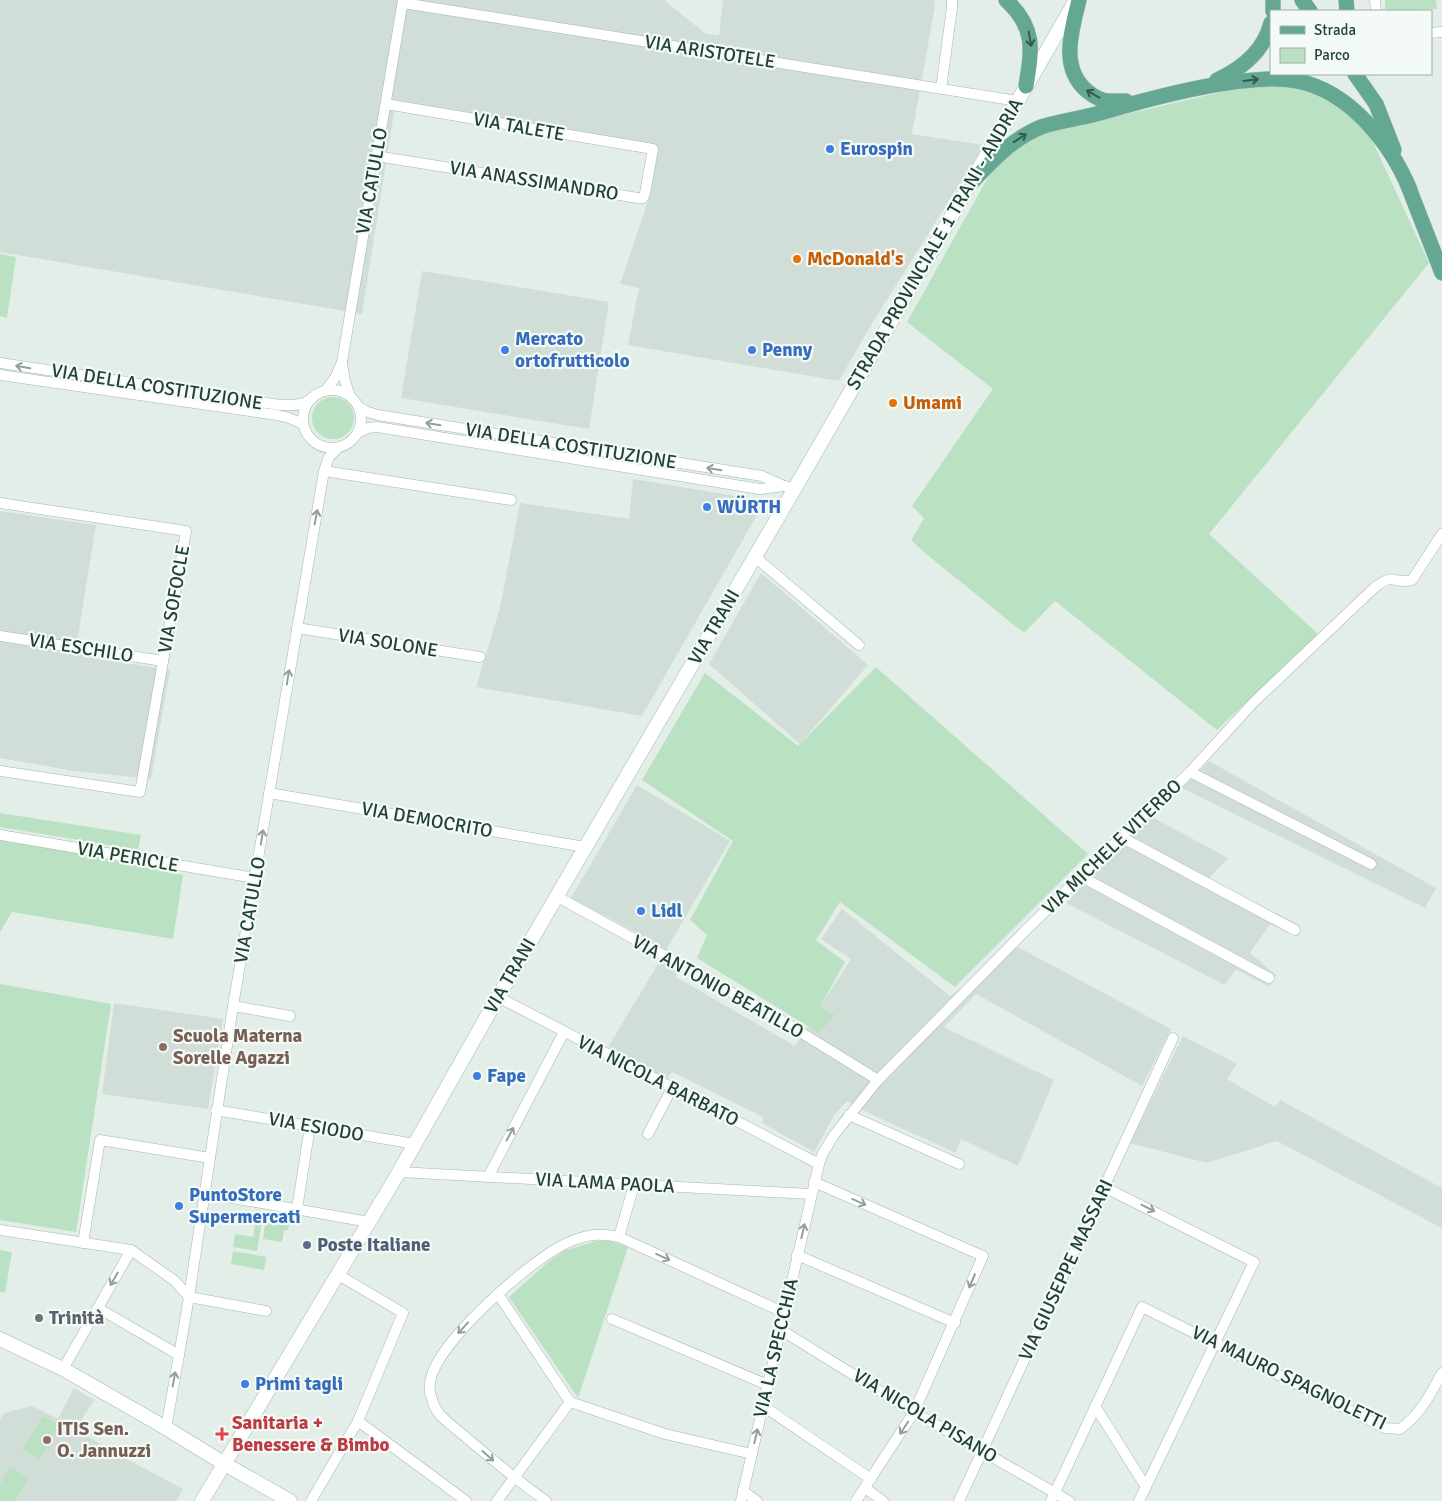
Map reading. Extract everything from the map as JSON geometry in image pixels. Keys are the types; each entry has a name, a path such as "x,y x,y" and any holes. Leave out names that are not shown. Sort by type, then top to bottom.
{"main road":[{"path":"1006,0 1026,23 1030,35 1031,56 1026,86"},
{"path":"1078,0 1069,60 1074,74 1082,87 1092,95 1106,100 1140,101"},
{"name":"STRADA PROVINCIALE 1 TRANI - ANDRIA","path":"789,487 972,182 1026,86 1078,0"},
{"path":"1202,86 1232,73 1245,64 1261,46 1270,25"},
{"path":"1356,75 1376,104 1410,190"},
{"path":"1361,75 1369,94"},
{"path":"972,182 999,154 1019,138 1054,123 1202,86 1267,78 1298,81 1325,91 1353,108 1374,130 1401,167 1442,273"},
{"name":"VIA TRANI","path":"202,1501 223,1463 399,1172 498,996 755,557 789,487"},
{"path":"0,1339 63,1369 290,1501"}],"street":[{"path":"941,88 952,0"},
{"name":"VIA ARISTOTELE","path":"403,2 1018,101"},
{"name":"VIA CATULLO","path":"324,391 336,378 342,362 403,2"},
{"name":"VIA TALETE","path":"386,104 653,149"},
{"name":"VIA ANASSIMANDRO","path":"376,156 643,198 646,193 653,149"},
{"name":"VIA CATULLO","path":"342,362 350,396"},
{"name":"VIA DELLA COSTITUZIONE","path":"0,363 280,405 307,402 324,391"},
{"name":"VIA DELLA COSTITUZIONE","path":"0,375 277,416 289,418 303,424"},
{"path":"324,391 342,391 350,396 359,407 362,421 359,432"},
{"path":"312,398 306,405 303,414 303,424 309,438 323,455 324,469 511,500"},
{"name":"VIA DELLA COSTITUZIONE","path":"359,407 378,415 762,476 789,487"},
{"name":"VIA DELLA COSTITUZIONE","path":"338,448 350,443 359,432 377,427 760,490 789,487"},
{"path":"314,443 330,449 338,448"},
{"name":"VIA CATULLO","path":"166,1428 189,1298 216,1110 296,628 324,469 329,457 338,448"},
{"name":"VIA SOFOCLE","path":"0,503 186,531 140,792 0,771"},
{"name":"VIA MICHELE VITERBO","path":"811,1194 823,1153 834,1134 878,1080 1080,876 1190,772 1253,703 1374,588 1384,579 1406,582 1412,580 1442,534"},
{"path":"755,557 859,645"},
{"name":"VIA SOLONE","path":"296,628 480,657"},
{"name":"VIA ESCHILO","path":"0,636 163,661"},
{"path":"1190,772 1371,864"},
{"name":"VIA DEMOCRITO","path":"269,793 585,847"},
{"name":"VIA PERICLE","path":"0,835 255,878"},
{"path":"1121,837 1295,930"},
{"path":"1080,876 1269,978"},
{"name":"VIA ANTONIO BEATILLO","path":"556,896 776,1017 878,1080"},
{"name":"VIA NICOLA BARBATO","path":"498,996 819,1164"},
{"path":"233,1006 290,1016"},
{"path":"488,1177 564,1032"},
{"name":"VIA GIUSEPPE MASSARI","path":"959,1501 1173,1038"},
{"path":"648,1134 672,1088"},
{"name":"VIA ESIODO","path":"216,1110 415,1144"},
{"path":"849,1115 959,1164"},
{"path":"298,1209 310,1126"},
{"path":"83,1243 100,1140 210,1158"},
{"name":"VIA LAMA PAOLA","path":"399,1172 811,1194"},
{"path":"814,1182 983,1256 914,1412 856,1501"},
{"path":"619,1237 634,1185"},
{"path":"1104,1187 1254,1262 1214,1342 1140,1501"},
{"path":"204,1193 369,1222"},
{"name":"VIA LA SPECCHIA","path":"742,1496 811,1194"},
{"path":"0,1230 131,1250 175,1280 189,1298 266,1311"},
{"path":"546,1501 514,1478 439,1414 432,1398 430,1383 440,1359 455,1338 498,1294 545,1256 582,1237 600,1234 619,1237 785,1313"},
{"path":"63,1369 131,1250"},
{"path":"798,1255 955,1322"},
{"path":"311,1501 358,1421 404,1312 337,1274"},
{"path":"498,1294 570,1402 665,1434 752,1454"},
{"name":"VIA MAURO SPAGNOLETTI","path":"1095,1406 1142,1307 1385,1428 1400,1429 1412,1421 1426,1404 1442,1373"},
{"path":"98,1308 179,1355"},
{"path":"612,1318 768,1385"},
{"name":"VIA NICOLA PISANO","path":"781,1330 914,1412 982,1451 1053,1497 1069,1501"},
{"path":"497,1501 570,1402"},
{"path":"763,1406 871,1479"},
{"path":"1095,1406 1146,1487"},
{"path":"1053,1497 1095,1406"},
{"path":"358,1421 466,1501"},
{"path":"865,1488 884,1501"},
{"path":"742,1496 758,1501"}],"shaded area":[{"path":"0,0 664,0 706,34 719,35 723,0 934,0 935,6 912,134 984,145 871,325 839,381 628,345 639,288 620,284 650,195 658,146 396,100 362,314 0,252"},
{"name":"Mercato ortofrutticolo","path":"422,271 609,302 589,429 401,398"},
{"path":"633,479 765,501 642,716 476,687 500,608 520,503 629,519"},
{"path":"0,511 96,525 78,636 86,657 170,670 151,779 74,771 0,758"},
{"path":"761,573 868,665 800,744 709,664"},
{"path":"1209,761 1436,888 1425,908 1182,788"},
{"path":"637,785 730,841 666,950 571,898"},
{"path":"1150,816 1228,858 1208,879 1300,925 1297,937 1270,924 1250,953 1276,975 1269,987 1236,969 1225,985 1066,903"},
{"path":"842,909 950,996 1018,947 1171,1029 1142,1086 976,994 944,1027 1054,1080 1018,1166 961,1139 956,1153 866,1112 847,1101 835,1114 814,1152 762,1123 763,1117 672,1072 667,1079 608,1047 661,959 680,970 676,977 795,1046 851,959 821,939"},
{"name":"Scuola Materna Sorelle Agazzi","path":"114,1003 223,1019 208,1109 102,1094"},
{"path":"1183,1036 1237,1064 1227,1079 1275,1107 1280,1100 1442,1188 1442,1228 1277,1141 1207,1163 1130,1143"},
{"name":"ITIS Sen. O. Jannuzzi","path":"74,1388 94,1400 76,1429 112,1451 183,1489 176,1501 0,1501 0,1420 4,1413 32,1406 58,1419"}],"green space":[{"path":"1385,0 1436,0 1437,9 1411,10 1385,10"},
{"path":"1278,83 1311,91 1350,111 1372,140 1429,263 1209,534 1318,634 1217,730 1055,601 1024,633 911,540 924,518 912,506 993,389 907,322 991,172 1010,151 1036,135 1256,84"},
{"path":"0,254 16,257 7,318 0,316"},
{"path":"337,397 345,400 351,406 354,418 351,430 345,436 329,439 321,436 315,430 312,414 315,406 321,400"},
{"path":"876,667 1088,854 955,987 840,902 816,940 845,962 820,1007 835,1015 819,1033 697,958 707,935 690,920 733,841 642,780 705,673 798,746"},
{"path":"0,813 141,835 138,850 0,827"},
{"path":"0,839 55,848 183,875 173,939 12,912 0,932"},
{"path":"0,984 111,1004 76,1232 0,1220"},
{"path":"266,1216 290,1220 288,1230 284,1230 282,1242 263,1239"},
{"path":"256,1220 262,1221 257,1251 233,1247 235,1234 253,1237"},
{"path":"596,1241 610,1241 628,1247 578,1398 509,1297 547,1263 564,1251"},
{"path":"0,1250 12,1252 5,1293 0,1292"},
{"path":"233,1251 266,1257 264,1270 231,1264"},
{"path":"43,1416 60,1426 39,1459 22,1449"},
{"path":"10,1467 28,1478 15,1501 0,1501 0,1485"}],"place":[{"name":"Eurospin","path":"830,149"},
{"name":"McDonald's","path":"797,259"},
{"name":"Mercato ortofrutticolo","path":"505,350"},
{"name":"Penny","path":"752,350"},
{"name":"Umami","path":"893,403"},
{"name":"WÜRTH","path":"707,507"},
{"name":"Lidl","path":"641,911"},
{"name":"Scuola Materna Sorelle Agazzi","path":"163,1047"},
{"name":"Fape","path":"477,1076"},
{"name":"PuntoStore Supermercati","path":"179,1206"},
{"name":"Poste Italiane","path":"307,1245"},
{"name":"Trinità","path":"39,1318"},
{"name":"Primi tagli","path":"245,1384"},
{"name":"Sanitaria + Benessere & Bimbo","path":"222,1434"},
{"name":"ITIS Sen. O. Jannuzzi","path":"47,1440"}]}
